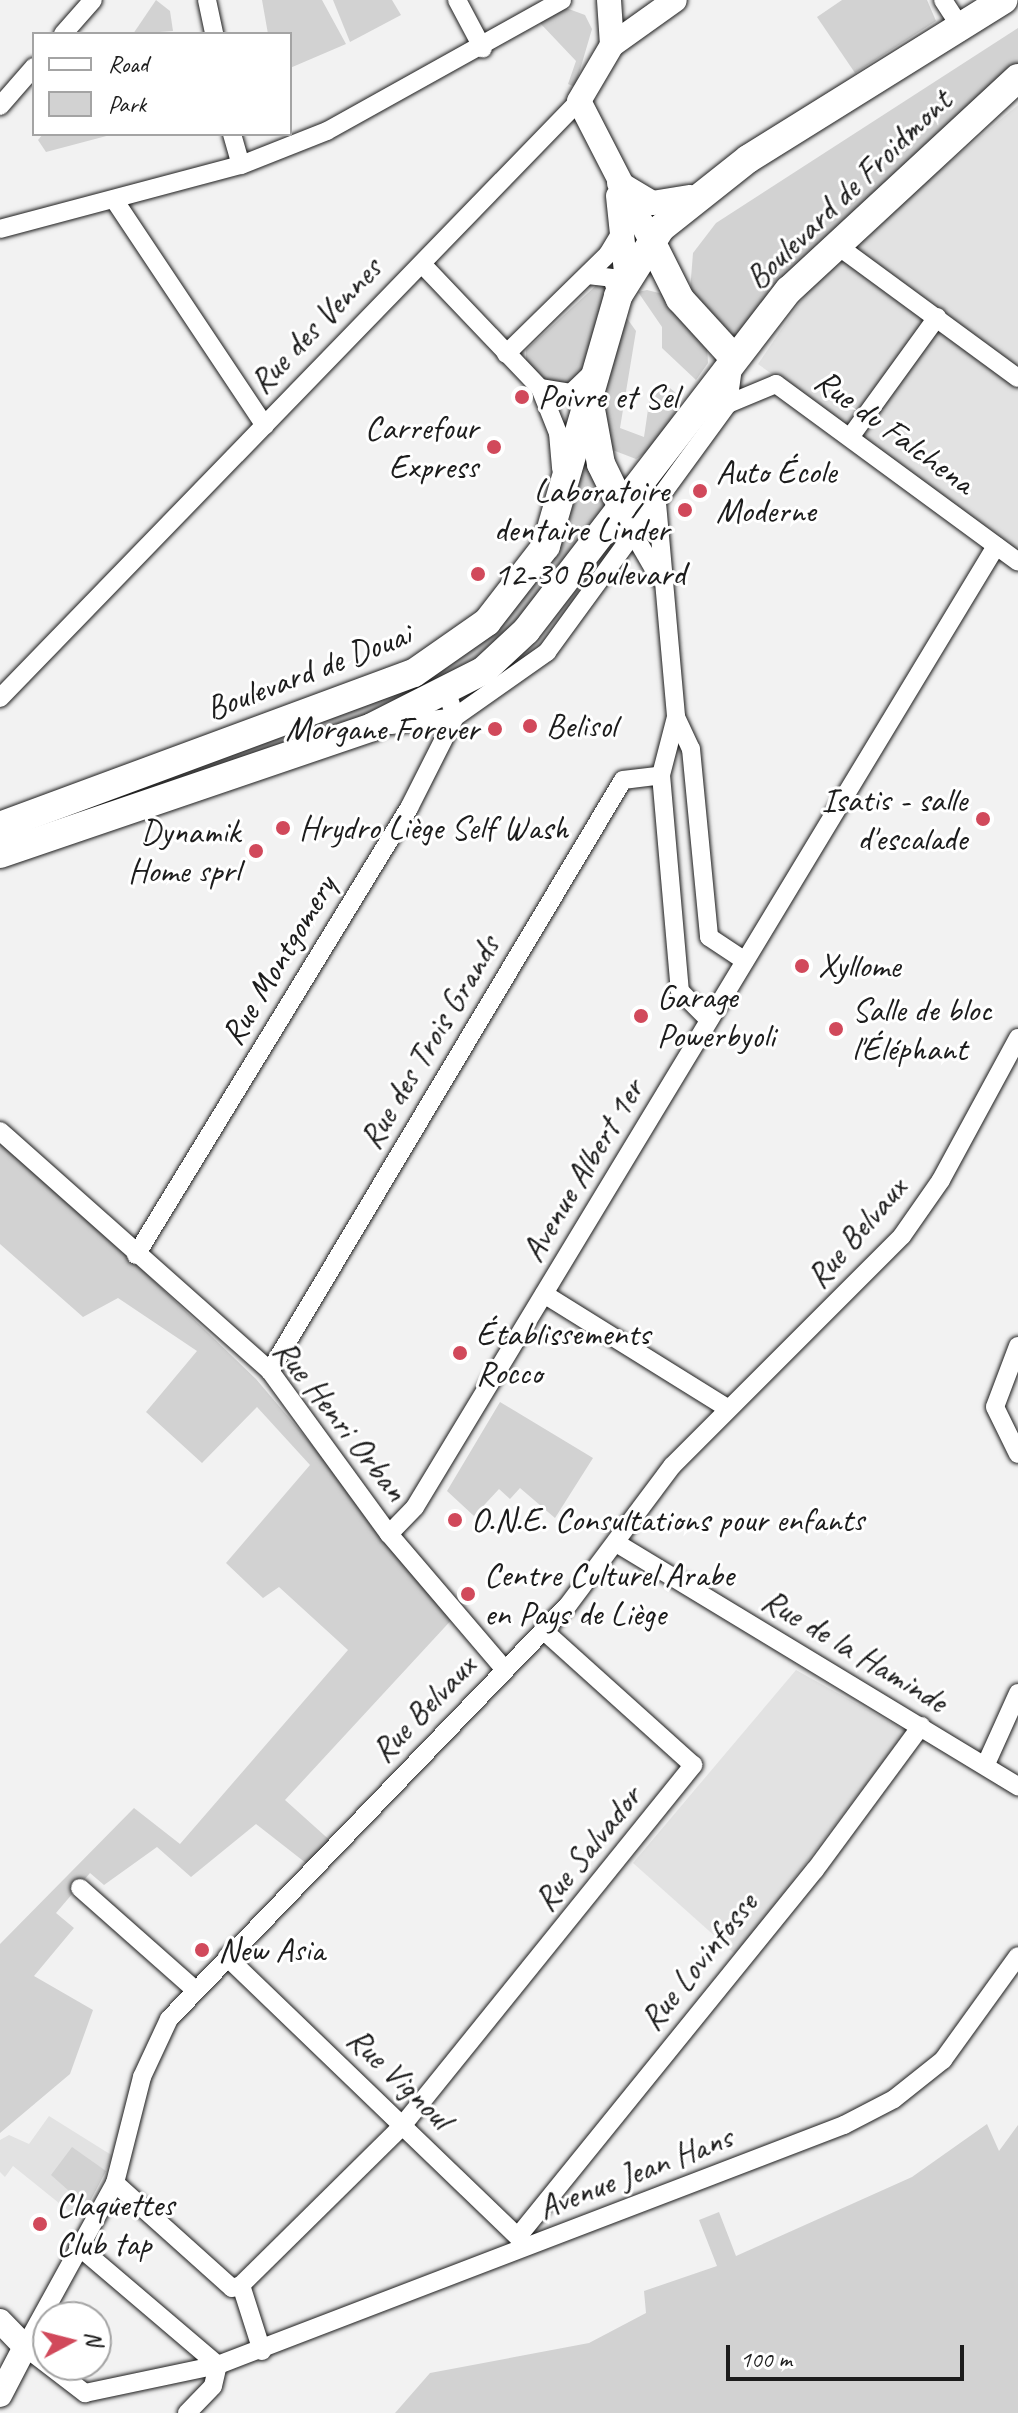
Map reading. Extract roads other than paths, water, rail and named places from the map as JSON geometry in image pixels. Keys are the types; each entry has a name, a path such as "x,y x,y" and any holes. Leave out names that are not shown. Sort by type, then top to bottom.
{"main road":[{"name":"Boulevard de Froidmont","path":"651,241 691,197 1003,0"},
{"name":"Boulevard de Froidmont","path":"733,357 834,243 1018,78"},
{"name":"Boulevard de Douai","path":"0,826 414,673 454,649 518,589 546,546 622,289 651,241"},
{"path":"651,241 675,291 733,357"},
{"path":"622,289 675,291"},
{"name":"Boulevard de Douai","path":"0,854 372,727 451,705 526,631 733,357"},
{"path":"593,379 596,444 622,507"},
{"path":"596,444 613,463 651,464"}],"street":[{"path":"65,32 93,0"},
{"path":"207,0 214,32"},
{"path":"457,0 483,49"},
{"path":"0,229 115,201 241,165 385,105 562,0"},
{"path":"609,0 612,45"},
{"name":"Rue des Vennes","path":"0,698 579,101 612,45 675,0"},
{"path":"943,0 960,26"},
{"path":"0,106 32,69"},
{"path":"579,101 617,182 651,241"},
{"path":"233,136 241,165"},
{"path":"617,182 652,203 691,197"},
{"path":"617,182 624,225 622,289"},
{"path":"115,201 265,426"},
{"path":"506,354 588,275 624,225"},
{"path":"834,243 1018,378"},
{"path":"422,264 540,388 571,393 593,379"},
{"path":"588,275 612,278 622,289"},
{"path":"851,436 937,317"},
{"path":"728,404 733,357"},
{"name":"Rue du Falchena","path":"728,404 776,384 851,436 1018,562"},
{"name":"Boulevard de Douai","path":"540,388 558,433 563,488"},
{"name":"Boulevard de Douai","path":"451,705 547,652 728,404"},
{"path":"657,503 659,578 676,717 691,749 709,937 745,961"},
{"path":"622,507 632,536 659,578"},
{"name":"Avenue Albert 1er","path":"389,1534 415,1507 996,546"},
{"name":"Rue Montgomery","path":"136,1255 409,808 451,705"},
{"path":"676,717 661,775 680,991 709,1020"},
{"name":"Rue des Trois Grands","path":"270,1371 623,780 661,775"},
{"name":"Rue Belvaux","path":"25,2347 115,2183 155,2042 193,1988 227,1957 543,1630 618,1544 672,1466 902,1236 941,1180 1017,1041"},
{"name":"Rue Henri Orban","path":"0,1131 270,1371 389,1534 505,1670"},
{"path":"544,1294 727,1408"},
{"path":"1018,1346 995,1407 1018,1454"},
{"name":"Rue de la Haminde","path":"618,1544 1018,1786"},
{"name":"Rue Salvador","path":"402,2126 693,1765 543,1630"},
{"path":"986,1764 1018,1693"},
{"name":"Rue Lovinfosse","path":"523,2241 815,1870 921,1726"},
{"path":"80,1888 193,1988"},
{"name":"Avenue Jean Hans","path":"25,2347 85,2393 218,2365 262,2351 523,2241 844,2125 894,2099 966,2033 1018,1956"},
{"name":"Rue Vignoul","path":"227,1957 523,2241"},
{"path":"115,2183 232,2288 241,2285 402,2126"},
{"path":"78,2246 218,2365 213,2386 187,2413"},
{"path":"241,2285 262,2351"},
{"path":"0,2321 25,2347 0,2395"}],"place":[{"name":"Poivre et Sel","path":"522,397"},
{"name":"Carrefour Express","path":"494,447"},
{"name":"Auto École Moderne","path":"700,491"},
{"name":"Laboratoire dentaire Linder","path":"685,510"},
{"name":"12-30 Boulevard","path":"478,574"},
{"name":"Belisol","path":"530,726"},
{"name":"Morgane Forever","path":"495,729"},
{"name":"Isatis - salle d'escalade","path":"983,819"},
{"name":"Hrydro Liège Self Wash","path":"283,828"},
{"name":"Dynamik Home sprl","path":"256,851"},
{"name":"Xyllome","path":"802,966"},
{"name":"Garage Powerbyoli","path":"641,1016"},
{"name":"Salle de bloc l'Éléphant","path":"836,1029"},
{"name":"Établissements Rocco","path":"460,1353"},
{"name":"O.N.E. Consultations pour enfants","path":"455,1520"},
{"name":"Centre Culturel Arabe en Pays de Liège","path":"468,1594"},
{"name":"New Asia","path":"202,1950"},
{"name":"Claquettes Club tap","path":"40,2224"}]}
